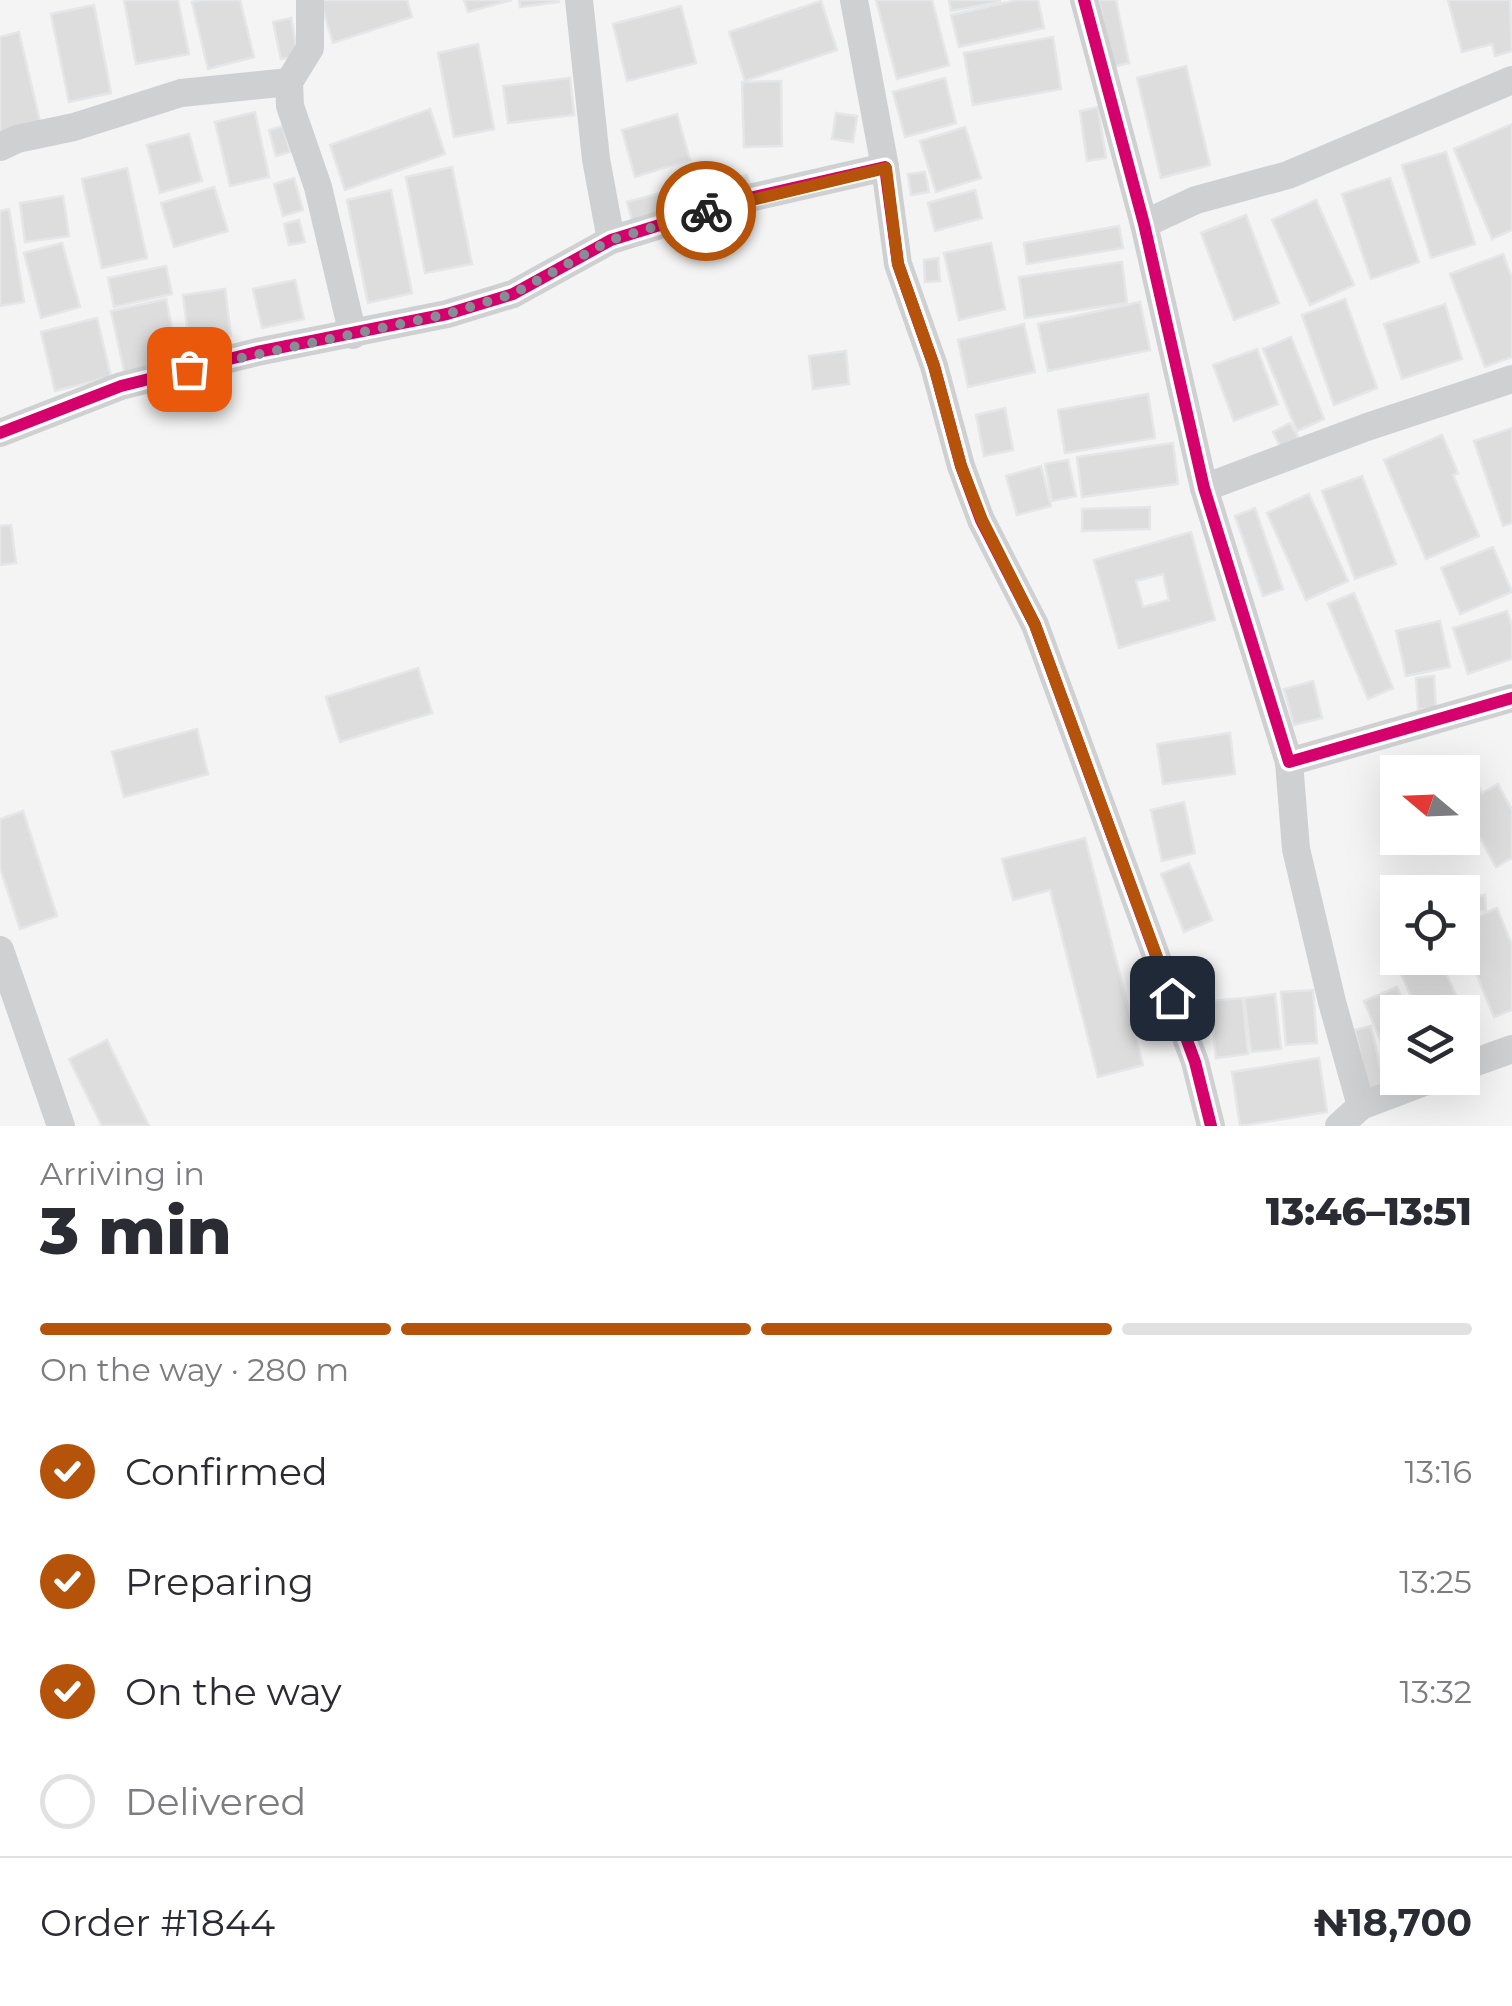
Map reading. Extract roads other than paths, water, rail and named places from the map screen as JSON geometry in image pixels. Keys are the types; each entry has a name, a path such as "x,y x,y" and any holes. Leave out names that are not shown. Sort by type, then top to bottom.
{"street":[{"path":"310,0 310,48 289,82 290,106 318,188 353,334"},
{"path":"579,0 596,159 611,240"},
{"path":"854,0 886,168 898,264 934,366 961,466 982,520 1042,642 1195,1062 1211,1126"},
{"path":"1084,0 1144,224 1204,488 1289,762 1296,849 1361,1106"},
{"path":"1144,224 1196,200 1288,174 1512,80"},
{"path":"0,147 180,93 289,82"},
{"path":"0,433 121,386 256,352 447,314 513,294 611,240 742,200 886,168"},
{"path":"1204,488 1367,427 1512,379"},
{"path":"1289,762 1512,698"},
{"path":"0,950 60,1126"},
{"path":"1480,1061 1512,1049"},
{"path":"1339,1126 1361,1106 1390,1095"}]}
